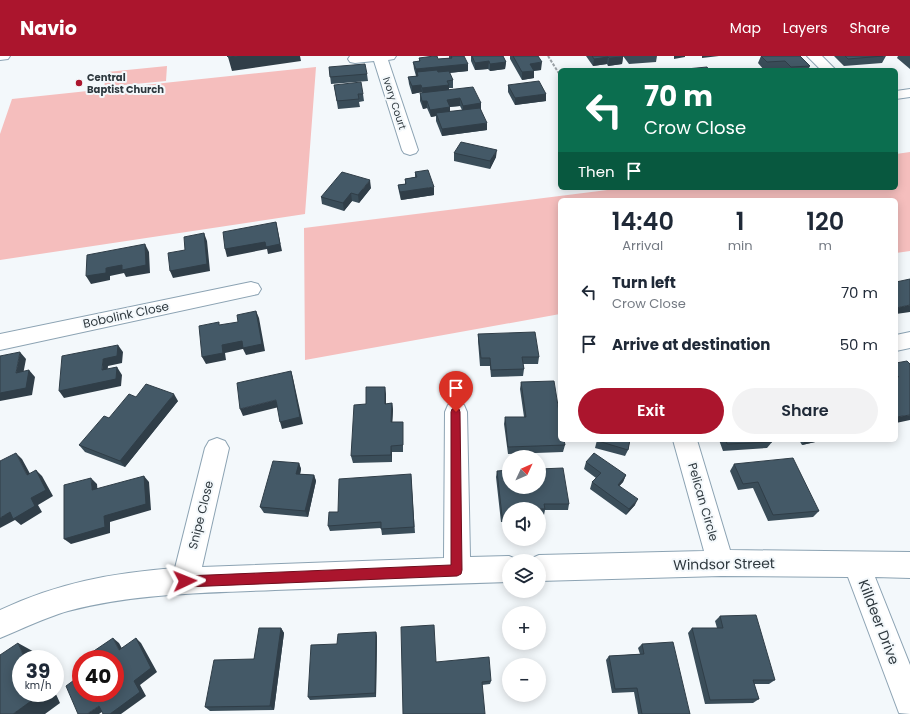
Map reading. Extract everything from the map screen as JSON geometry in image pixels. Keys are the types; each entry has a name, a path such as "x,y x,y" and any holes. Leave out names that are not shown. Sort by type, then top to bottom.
{"street":[{"path":"355,59 384,56"},
{"name":"Ivory Court","path":"384,56 410,150"},
{"path":"814,56 827,68"},
{"path":"898,95 910,93"},
{"name":"Bobolink Close","path":"0,342 252,288"},
{"path":"898,342 910,340"},
{"path":"456,412 457,570"},
{"name":"Pelican Circle","path":"686,442 721,563"},
{"name":"Snipe Close","path":"185,581 217,448"},
{"name":"Windsor Street","path":"546,568 721,563 910,565"},
{"name":"Killdeer Drive","path":"856,564 910,702"},
{"path":"0,624 45,604 94,590 185,581 502,569"}],"path":[{"path":"548,56 558,72"}],"shaded area":[{"path":"167,66 166,81 104,87 107,72"},
{"path":"316,67 305,214 0,260 0,134 12,99"},
{"path":"910,152 910,251 898,253 898,198 558,198 558,314 305,360 304,228 607,190 898,190 898,154"}],"building":[{"path":"437,56 438,59 452,58 451,56 464,56 468,64 416,69 413,62 420,61 419,58"},
{"path":"472,56 503,56 506,62 490,64 489,61 475,63"},
{"path":"513,56 538,56 542,62 530,64 534,71 522,72"},
{"path":"592,56 623,56 623,57 594,59"},
{"path":"761,56 800,56 810,66 791,67 785,61 767,62"},
{"path":"845,56 883,56 848,59"},
{"path":"365,64 367,74 330,77 329,67"},
{"path":"437,70 438,72 449,71 453,80 447,81 449,85 422,88 421,85 412,86 408,77 418,76 417,72"},
{"path":"539,81 546,94 515,98 508,85"},
{"path":"361,82 363,94 358,94 359,99 337,101 334,85"},
{"path":"473,87 481,103 463,106 460,98 447,100 450,107 430,110 427,101 422,101 420,93"},
{"path":"480,108 487,123 442,129 436,113"},
{"path":"461,142 497,150 490,161 454,153"},
{"path":"428,170 434,187 400,192 398,185 406,184 405,179 417,177 415,172"},
{"path":"342,172 370,180 358,195 351,193 343,203 321,197"},
{"path":"276,222 280,244 266,247 265,242 225,249 223,232"},
{"path":"204,233 207,264 170,271 168,253 185,250 184,237"},
{"path":"145,244 146,265 122,270 122,265 106,268 106,273 86,276 87,255"},
{"path":"910,279 910,305 898,308 898,282"},
{"path":"256,311 262,344 243,348 242,341 222,345 223,353 202,357 199,326 219,322 219,325 238,322 237,315"},
{"path":"535,332 539,357 522,357 524,369 491,370 490,358 481,358 478,334"},
{"path":"118,345 117,356 103,359 102,370 117,367 116,379 59,391 62,356"},
{"path":"20,352 16,373 29,370 26,388 0,393 0,356"},
{"path":"907,361 910,364 910,415 898,417 899,377 898,363"},
{"path":"291,371 300,417 280,422 276,400 240,409 237,383"},
{"path":"554,381 558,406 558,442 564,442 565,445 508,447 505,417 526,417 521,382"},
{"path":"146,384 174,394 120,461 79,445 104,416 109,418 129,394 136,397"},
{"path":"366,387 385,387 385,404 392,403 391,422 403,422 403,445 391,446 391,455 351,456 354,405 366,404"},
{"path":"601,442 630,442 628,450"},
{"path":"726,442 772,442 727,444"},
{"path":"16,453 27,475 36,470 46,490 31,498 35,506 13,519 10,512 0,518 0,461"},
{"path":"594,453 626,475 618,485 638,499 629,509 592,482 601,473 586,462"},
{"path":"793,458 819,511 773,515 758,482 743,484 734,464"},
{"path":"273,461 299,463 296,474 314,475 305,511 260,507"},
{"path":"563,468 569,504 546,504 546,502 502,502 502,516 497,471 502,471 502,494 546,494 546,469"},
{"path":"411,474 414,527 381,529 381,522 328,526 329,512 338,512 339,479"},
{"path":"144,476 146,504 104,516 105,527 64,539 64,485 91,478 92,490"},
{"path":"756,615 775,680 753,680 759,699 710,700 692,628 723,628 720,616"},
{"path":"434,625 436,662 489,657 491,681 482,682 485,714 403,714 401,627"},
{"path":"259,628 281,628 270,706 205,707 214,660 254,659"},
{"path":"376,632 375,693 308,697 311,645 337,644 338,634"},
{"path":"113,638 119,650 95,650"},
{"path":"136,638 151,668 134,681 140,692 110,714 103,714 99,706 87,714 78,714 73,702 124,702 124,650 119,650"},
{"path":"673,642 690,714 642,714 637,688 615,689 609,656 644,654 642,644"},
{"path":"18,643 21,650 12,650 12,702 30,702 13,714 0,714 0,655"},
{"path":"72,682 72,700 66,686"}],"place":[{"name":"Central Baptist Church","path":"79,83"}],"route":[{"path":"185,581 457,570 456,412"}]}
